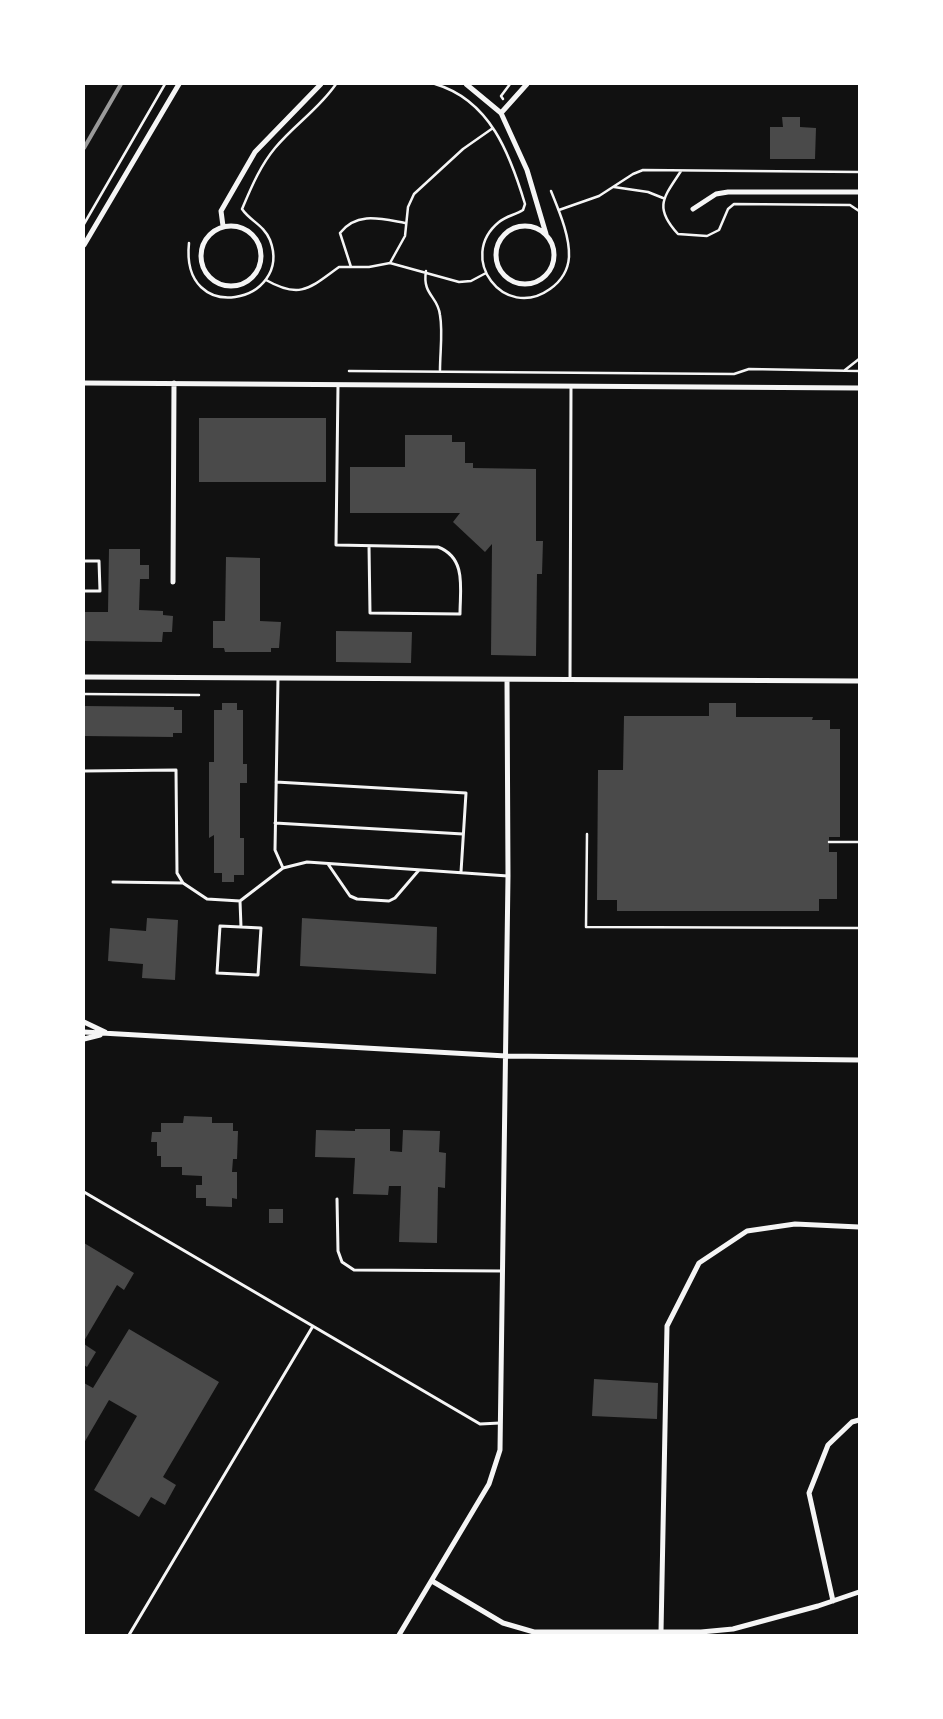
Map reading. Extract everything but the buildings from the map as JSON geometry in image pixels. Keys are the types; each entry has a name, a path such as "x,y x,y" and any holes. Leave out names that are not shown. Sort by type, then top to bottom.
{"street":[{"path":"84,245 179,84"},
{"path":"223,226 221,211 255,152 321,84"},
{"path":"466,84 501,113 528,170 546,234 552,244 554,255 552,266 546,276 536,282 525,284 514,282 504,276 498,266 496,255 498,244 504,234 514,228 525,226 536,228 546,234"},
{"path":"501,113 527,84"},
{"path":"693,209 716,194 728,192 859,192"},
{"path":"223,226 235,226 246,230 255,238 260,248 261,261 257,272 249,281 238,286 226,286 215,282 206,274 201,264 200,252 204,240 223,226"},
{"path":"84,383 859,388"},
{"path":"173,582 174,384"},
{"path":"84,677 859,681"},
{"path":"399,1635 489,1484 500,1450 508,876 507,680"},
{"path":"84,1022 108,1034"},
{"path":"84,1032 506,1056 859,1060"},
{"path":"84,1039 108,1034"},
{"path":"661,1632 667,1326 699,1263 747,1231 795,1224 859,1227"},
{"path":"833,1601 809,1493 828,1445 852,1422 859,1420"},
{"path":"432,1581 503,1623 534,1632 701,1632 733,1629 859,1592"}],"lane":[{"path":"338,384 336,545 438,547 446,550 455,558 460,569 460,614 370,613 369,546"},
{"path":"570,680 571,386"},
{"path":"84,561 99,561 100,591 84,591"},
{"path":"278,678 275,850 283,868"},
{"path":"84,771 176,770 177,873 183,883 207,899 240,901 283,868 307,862 508,876"},
{"path":"276,782 466,793 461,872"},
{"path":"276,823 463,834"},
{"path":"328,863 350,896 357,899 389,901 395,898 419,870"},
{"path":"113,882 183,883"},
{"path":"240,901 241,927"},
{"path":"220,926 241,927 261,928 258,975 217,973 220,926"},
{"path":"84,1192 480,1424 501,1423"},
{"path":"337,1199 338,1251 342,1262 354,1270 503,1271"},
{"path":"129,1635 313,1326"}],"path":[{"path":"84,224 165,84"},
{"path":"189,243 188,259 190,271 200,286 215,297 234,299 253,293 266,280 273,256 270,240 256,221 246,215 242,209 253,183 275,148 323,102 336,84"},
{"path":"435,84 461,94 488,119 510,160 526,204 523,210 498,222 489,234 482,251 486,274 492,285 503,293 521,299 540,297 558,283 566,270 569,258 559,210 551,191"},
{"path":"509,105 501,96 510,84"},
{"path":"390,263 405,236 408,207 414,194 463,149 505,122"},
{"path":"559,210 599,196 643,170 859,172"},
{"path":"680,170 663,198 663,212 670,225 678,234 707,236 720,230 728,209 734,204 850,205 859,212"},
{"path":"613,187 648,192 663,198"},
{"path":"351,267 341,240 340,233 344,228 360,218 371,217 405,223"},
{"path":"266,280 280,288 306,290 319,283 339,267 369,267 390,263 426,271 459,282 471,281 486,274"},
{"path":"426,271 424,281 427,293 440,314 440,371"},
{"path":"844,371 859,359"},
{"path":"349,371 734,374 749,369 859,371"},
{"path":"84,694 200,694"},
{"path":"587,834 586,927 859,928"},
{"path":"829,842 859,842"}],"railway":[{"path":"84,148 121,84"}]}
